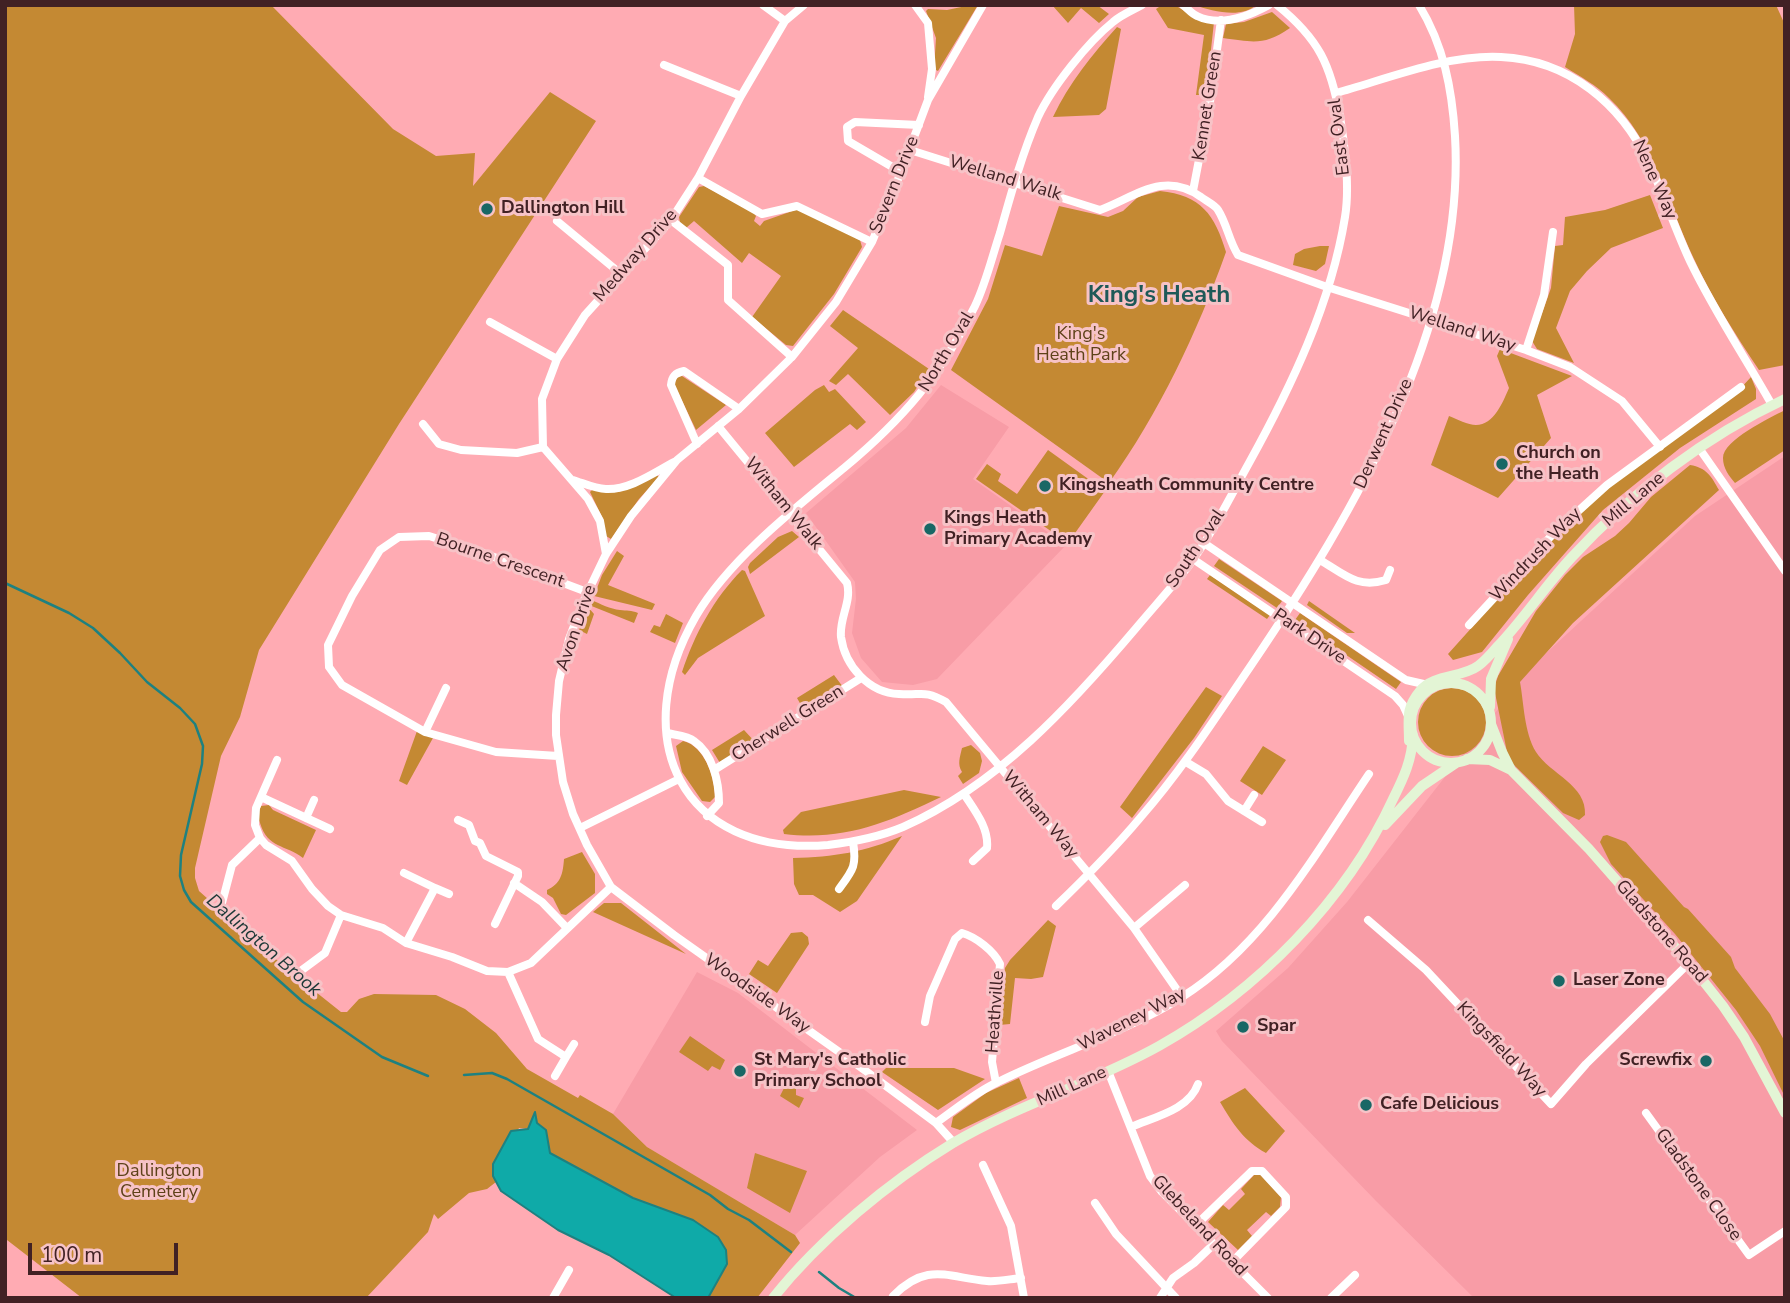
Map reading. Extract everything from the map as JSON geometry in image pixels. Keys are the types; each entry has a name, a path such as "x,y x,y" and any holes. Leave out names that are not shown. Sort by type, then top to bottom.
{"street":[{"path":"763,5 785,21"},
{"name":"Medway Drive","path":"543,447 542,399 557,359 585,316 671,220 698,178 741,96 785,21 804,5"},
{"path":"915,5 928,23 932,69 928,100"},
{"name":"Severn Drive","path":"792,357 836,302 872,242 928,100 983,5"},
{"path":"1016,182 1040,113 1074,62 1115,20 1142,5"},
{"path":"1183,5 1197,16 1221,20 1250,15 1269,5"},
{"name":"East Oval","path":"1277,5 1300,23 1322,53 1336,93 1344,144 1346,212 1327,287"},
{"name":"Derwent Drive","path":"1056,906 1141,818 1186,762 1320,560 1368,474 1402,398 1444,277 1456,193 1451,92 1431,25 1419,5"},
{"name":"Kennet Green","path":"1193,191 1210,102 1221,20"},
{"name":"Nene Way","path":"1336,93 1466,58 1501,57 1551,66 1587,86 1623,119 1649,163 1700,281 1772,405"},
{"path":"664,65 741,96"},
{"path":"901,172 848,141 847,127 855,122 919,125"},
{"name":"Welland Walk","path":"910,150 1100,210 1141,189 1164,185 1193,191"},
{"path":"698,178 762,214 797,206 872,242"},
{"name":"North Oval","path":"708,816 680,779 669,753 667,733 667,699 674,667 696,617 734,565 790,512 881,438 938,373 982,289 1016,182"},
{"name":"Welland Way","path":"1193,191 1217,209 1238,255 1570,367 1608,390 1633,412 1660,447"},
{"path":"671,220 728,265 728,300 792,357"},
{"path":"557,221 621,274"},
{"path":"1526,350 1544,295 1553,232"},
{"name":"South Oval","path":"708,816 729,830 780,846 801,847 853,842 901,828 964,794 1000,767 1088,685 1204,543 1261,443 1297,370 1327,287"},
{"path":"490,322 557,359"},
{"name":"Avon Drive","path":"580,828 563,782 558,756 556,715 559,681 569,639 587,592 606,554 631,516 677,460 739,409 792,357"},
{"path":"696,443 671,385 671,379 677,372 684,371 739,409"},
{"name":"Windrush Way","path":"1469,625 1554,533 1607,485 1741,387"},
{"name":"Mill Lane","path":"1433,685 1477,667 1510,633 1572,557 1609,520 1699,448 1785,399"},
{"path":"423,424 439,444 461,450 517,453 543,447 588,499 600,521 606,554"},
{"name":"Witham Walk","path":"718,426 847,583 849,595 841,622 841,635 845,653 861,678"},
{"path":"1699,448 1785,571"},
{"name":"Avon Drive","path":"573,480 603,489 618,489 677,460"},
{"name":"Bourne Crescent","path":"558,756 496,752 425,732 342,685 329,667 328,645 352,596 380,550 399,537 429,536 587,592"},
{"name":"Park Drive","path":"1204,543 1406,680 1433,685"},
{"name":"Park Drive","path":"1193,559 1395,696 1408,714 1412,731"},
{"path":"1320,560 1358,583 1372,584 1386,580 1390,570"},
{"name":"Mill Lane","path":"1491,719 1491,679 1510,633"},
{"name":"Witham Way","path":"861,678 889,693 930,693 946,702 1135,928 1182,997"},
{"name":"Cherwell Green","path":"714,770 861,678"},
{"path":"1408,714 1421,688 1433,685 1461,684 1471,688 1480,695 1491,719 1487,741 1475,755 1462,761 1435,759 1426,753 1412,731 1412,714 1417,702 1433,685"},
{"path":"425,732 446,688"},
{"name":"Mill Lane","path":"1358,862 1403,775 1408,754 1408,714"},
{"name":"Gladstone Road","path":"1491,719 1511,770"},
{"name":"Mill Lane","path":"773,1298 805,1263 857,1214 906,1175 954,1143 1012,1113 1138,1058 1205,1017 1244,986 1303,930 1358,862 1378,832 1409,766 1412,731"},
{"path":"667,733 694,740 714,770 718,780 719,803 708,816"},
{"path":"277,760 256,808 255,825 260,838 266,845 292,861 320,898 341,915 383,928 406,943 462,960 487,971 508,972 531,963 611,887"},
{"name":"Mill Lane","path":"1378,832 1422,786 1462,761"},
{"name":"Gladstone Road","path":"1462,761 1498,762 1511,770 1589,849 1689,963 1744,1037 1785,1113"},
{"path":"1186,762 1206,774 1228,801 1262,822"},
{"name":"Waveney Way","path":"936,1123 996,1083 1120,1030 1182,997 1233,957 1277,911 1369,774"},
{"path":"580,828 680,779"},
{"path":"964,794 986,830 988,839 987,848 973,861"},
{"path":"1244,811 1254,795"},
{"path":"261,797 330,829"},
{"path":"306,818 314,800"},
{"path":"458,820 469,825 475,841 480,843 486,856 517,872 517,879 495,924"},
{"name":"Woodside Way","path":"580,828 611,887 936,1123 954,1143"},
{"path":"222,903 232,865 260,838"},
{"path":"839,889 853,870 856,860 853,842"},
{"path":"404,873 449,894"},
{"path":"517,879 566,928"},
{"path":"1135,928 1185,885"},
{"path":"406,943 435,888"},
{"path":"302,971 326,953 341,915"},
{"name":"Kingsfield Way","path":"1368,920 1426,970 1550,1104 1586,1064 1689,963"},
{"name":"Heathville","path":"925,1022 930,996 955,939 962,933 972,936 996,957 1000,964 992,1062 996,1083"},
{"path":"508,972 537,1039 566,1057"},
{"path":"555,1076 574,1044"},
{"name":"Glebeland Road","path":"1108,1071 1150,1176 1213,1245 1268,1298"},
{"path":"1131,1127 1186,1104 1196,1088 1204,1096"},
{"name":"Gladstone Close","path":"1646,1113 1749,1255 1785,1231"},
{"path":"983,1165 1012,1226 1024,1298"},
{"path":"1195,1226 1252,1171 1262,1171 1286,1197 1286,1207 1232,1262"},
{"path":"1095,1203 1116,1234 1176,1298"},
{"path":"1160,1298 1173,1278 1213,1245"},
{"path":"554,1298 569,1270"},
{"path":"893,1296 907,1282 932,1273 991,1282 1021,1278"},
{"path":"1331,1298 1355,1275"}],"shaded area":[{"name":"Kings Heath Primary Academy","path":"941,385 1009,427 973,479 1066,545 937,679 913,685 882,682 861,658 852,633 855,582 806,513 906,428"},
{"path":"1785,456 1785,1298 1474,1298 1376,1201 1222,1041 1216,1031 1288,968 1347,902 1531,667 1695,516"},
{"name":"St Mary's Catholic Primary School","path":"697,972 738,993 917,1130 880,1157 795,1235 647,1147 613,1114"}],"green space":[{"name":"Dallington Cemetery","path":"5,5 271,5 393,129 436,156 475,153 473,186 550,92 596,121 399,424 259,650 240,717 221,756 195,878 199,891 287,969 341,1012 347,1012 359,999 374,994 436,995 465,1009 496,1033 527,1069 613,1114 647,1147 795,1235 800,1243 757,1298 708,1298 727,1264 693,1220 633,1198 549,1153 546,1130 537,1123 535,1113 528,1129 519,1128 493,1176 496,1182 487,1189 469,1193 438,1219 434,1214 428,1232 366,1298 82,1298 7,1240 5,1242"},
{"path":"978,5 938,71 934,69 936,38 926,11"},
{"path":"1052,5 1097,5 1109,14 1099,23 1081,8 1068,23"},
{"path":"1162,5 1175,5 1189,14 1214,22 1206,95 1196,95 1204,35 1168,28 1156,9"},
{"path":"1194,5 1256,5 1235,13"},
{"path":"1574,5 1776,5 1785,25 1785,365 1759,370 1724,316 1701,273 1659,174 1638,134 1625,115 1604,93 1565,67 1575,34"},
{"path":"1272,12 1290,28 1265,40 1223,38 1226,24 1244,22"},
{"path":"1117,27 1121,29 1106,109 1099,115 1053,117 1082,70"},
{"path":"704,186 753,212 756,216 754,221 760,226 764,221 798,209 860,240 862,247 834,294 793,346 786,345 752,317 781,276 749,253 742,263 694,221 686,228 680,223 679,217 699,187"},
{"name":"King's Heath Park","path":"1160,191 1186,197 1204,209 1217,227 1226,252 1203,312 1175,372 1144,429 1109,483 951,370 988,299 1005,245 1042,256 1059,206 1108,217 1123,211 1138,197"},
{"path":"1650,195 1663,228 1611,248 1570,291 1556,328 1574,363 1537,349 1532,341 1551,288 1555,246 1563,245 1565,217 1605,210"},
{"path":"1329,246 1325,264 1316,271 1293,265 1295,254"},
{"path":"843,310 929,369 914,392 890,415 848,374 836,385 829,381 858,348 830,326"},
{"path":"1500,349 1572,376 1537,395 1551,438 1498,498 1431,465 1449,416 1470,424 1482,424 1493,417 1501,406 1509,388 1497,356"},
{"path":"682,376 726,405 696,430 674,384 677,377"},
{"path":"1751,377 1756,389 1756,399 1680,448 1603,510 1482,652 1453,660 1448,654 1554,536 1610,486 1739,390"},
{"path":"824,385 829,392 835,389 866,422 857,430 850,424 794,467 765,433"},
{"path":"1785,410 1785,450 1735,483 1724,465 1725,451 1748,430"},
{"path":"1048,450 1105,491 1068,543 976,479 987,464 1001,474 998,481 1017,494"},
{"path":"1690,465 1708,473 1719,490 1573,623 1520,682 1532,744 1542,760 1580,796 1585,815 1579,820 1563,813 1513,764 1507,752 1494,688 1498,676 1536,611 1565,575 1583,557 1615,536 1651,497"},
{"path":"657,475 659,477 639,499 611,539 606,536 603,519 590,492 619,492"},
{"path":"792,531 799,537 750,574 750,563 778,537"},
{"path":"617,551 624,556 608,585 655,604 652,610 594,596 602,575"},
{"path":"1219,559 1282,601 1277,608 1214,566"},
{"path":"742,570 745,571 765,616 698,658 685,675 682,672 687,658 706,618 722,593"},
{"path":"1210,575 1270,615 1267,619 1207,579"},
{"path":"591,600 613,609 638,613 634,623 589,605"},
{"path":"1309,601 1355,633 1347,633 1307,605"},
{"path":"588,607 594,614 587,634 579,630"},
{"path":"1300,613 1401,682 1396,689 1295,620"},
{"path":"666,614 683,623 675,643 650,632 654,625 660,627"},
{"path":"834,675 843,687 805,712 797,698"},
{"path":"1206,687 1222,696 1194,738 1132,818 1120,807"},
{"path":"1452,688 1465,691 1476,698 1483,709 1486,722 1483,735 1476,746 1465,753 1452,756 1439,753 1428,746 1421,735 1418,722 1421,709 1428,698 1439,691"},
{"path":"744,730 756,743 720,763 712,750"},
{"path":"417,731 433,738 407,785 399,781"},
{"path":"683,741 697,749 711,772 715,797 710,802 702,801 682,772 676,746"},
{"path":"971,745 980,753 982,761 979,773 963,784 958,776 962,772 960,757 962,748"},
{"path":"1263,746 1286,760 1262,795 1240,781"},
{"path":"904,790 941,797 865,828 826,835 784,834 783,830 801,812"},
{"path":"269,805 273,810 316,830 303,858 272,842 263,831 258,818 259,812 261,806"},
{"path":"902,836 857,901 840,912 813,895 799,895 794,884 793,858 849,853"},
{"path":"1603,836 1626,842 1688,909 1731,957 1735,968 1770,1014 1785,1042 1785,1097 1760,1046 1736,1010 1675,934 1611,864 1600,842"},
{"path":"582,852 595,874 595,893 566,915 561,914 547,890 555,885 560,877 564,859"},
{"path":"604,903 621,903 686,954 593,912"},
{"path":"1048,920 1056,926 1043,977 1015,978 1010,1024 999,1025 1005,968"},
{"path":"802,932 808,937 809,944 777,993 749,974 758,960 768,966 791,933"},
{"path":"690,1036 725,1060 720,1070 712,1066 708,1071 679,1052"},
{"path":"886,1068 954,1068 985,1079 938,1110 882,1072"},
{"path":"1019,1078 1027,1098 960,1130 951,1127 953,1117 986,1093"},
{"path":"787,1082 796,1087 796,1095 804,1098 799,1108 780,1096"},
{"path":"1245,1088 1285,1131 1266,1153 1240,1131 1220,1102"},
{"path":"755,1153 807,1171 790,1213 747,1188"},
{"path":"1254,1175 1261,1175 1281,1197 1280,1207 1271,1216 1266,1212 1247,1230 1252,1236 1238,1250 1208,1222 1223,1205 1229,1210 1245,1194 1241,1189"}],"water":[{"path":"535,1112 537,1123 546,1130 550,1153 633,1198 693,1220 718,1237 726,1250 727,1264 708,1298 676,1298 609,1255 558,1230 501,1191 493,1176 493,1164 511,1131 528,1129"}],"waterway":[{"name":"Dallington Brook","path":"5,583 69,613 93,628 147,682 180,708 195,724 203,746 202,764 181,855 180,876 191,902 303,1002 382,1057 428,1076"},
{"name":"Dallington Brook","path":"464,1075 492,1073 507,1079 710,1195 791,1252"},
{"name":"Dallington Brook","path":"819,1272 856,1298"}],"place":[{"name":"Dallington Hill","path":"487,209"},
{"name":"Church on the Heath","path":"1502,464"},
{"name":"Kingsheath Community Centre","path":"1045,486"},
{"name":"Kings Heath Primary Academy","path":"930,529"},
{"name":"Laser Zone","path":"1559,981"},
{"name":"Spar","path":"1243,1027"},
{"name":"Screwfix","path":"1706,1061"},
{"name":"St Mary's Catholic Primary School","path":"740,1071"},
{"name":"Cafe Delicious","path":"1366,1105"}],"district":[{"name":"King's Heath","path":"1159,296"}]}
